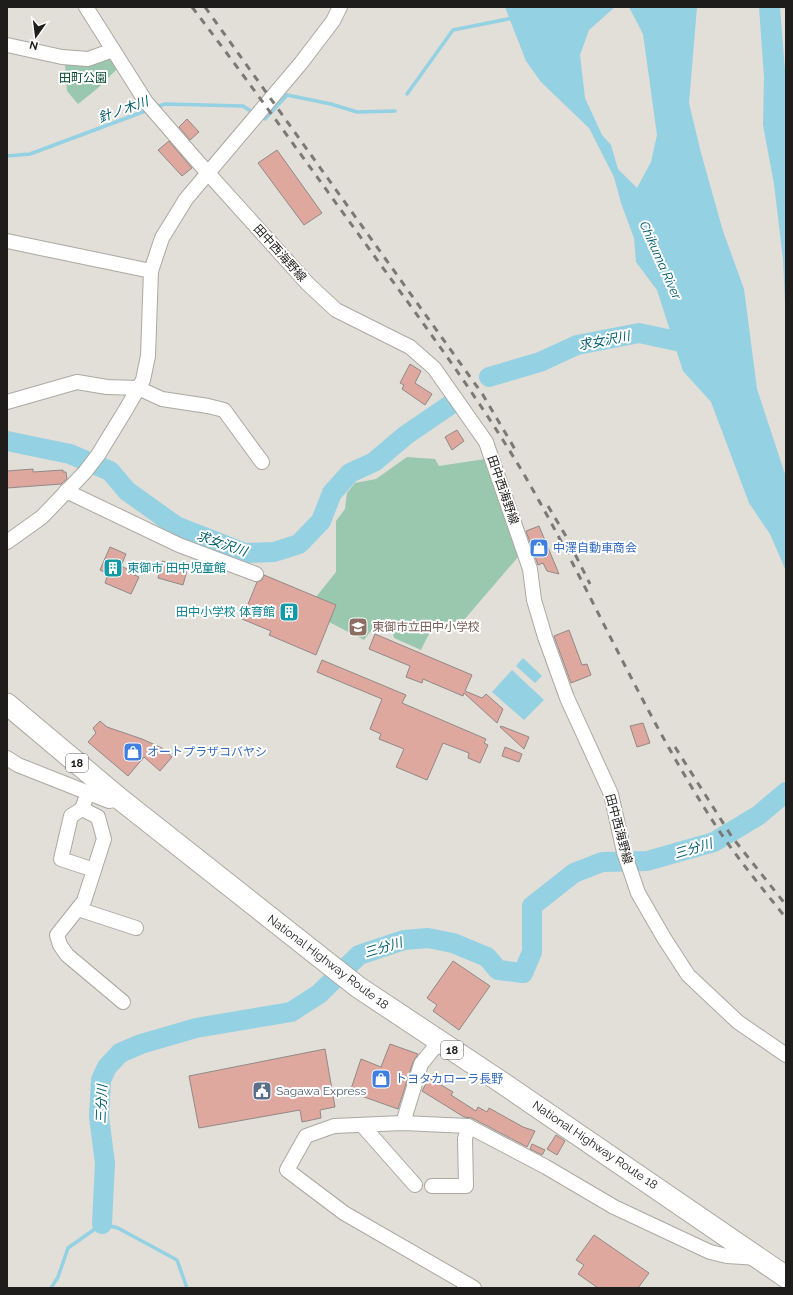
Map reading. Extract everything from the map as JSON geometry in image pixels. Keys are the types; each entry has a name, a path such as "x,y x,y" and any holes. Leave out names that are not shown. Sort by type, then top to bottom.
{"highway":[{"name":"National Highway Route 18","path":"7,704 120,799 358,987 439,1042 511,1088 786,1277"}],"street":[{"name":"田中西海野線","path":"86,7 146,102 308,284 336,310 410,347 434,368 486,442 530,569 534,600 545,637 567,698 611,794 624,852 638,893 664,938 688,975 738,1022 786,1055"},
{"path":"7,542 42,517 85,472 98,455 142,380 148,356 151,271 162,238 186,199 301,63 333,21 340,7"},
{"path":"7,45 62,57 88,59 112,50"},
{"path":"7,241 151,271"},
{"path":"7,402 77,382 107,387 138,388 162,400 208,406 224,410 262,462"},
{"path":"66,491 179,545 256,574"},
{"path":"7,758 18,765 109,801 120,799"},
{"path":"88,792 82,809 71,816 61,859 94,870"},
{"path":"82,809 98,817 104,839 84,901 57,935 60,945 67,955 123,1002"},
{"path":"78,909 136,928"},
{"path":"403,1123 420,1064 439,1042"},
{"path":"474,1288 344,1213 287,1170 306,1136 334,1126 403,1123 468,1126 546,1167 614,1207 710,1252 727,1256 760,1258"},
{"path":"362,1125 415,1185"},
{"path":"432,1186 466,1186 465,1140 468,1126"}],"green space":[{"name":"田町公園","path":"111,54 119,67 98,88 78,104 67,91 65,64"},
{"path":"407,457 435,459 439,466 485,459 518,557 464,620 453,623 449,627 438,625 435,627 426,639 421,650 394,638 393,634 384,630 374,633 370,632 364,640 329,622 336,605 316,597 336,572 336,521 345,509 347,493 355,483 376,479"}],"water":[{"name":"Chikuma River","path":"505,7 615,7 589,30 580,55 585,98 602,135 611,145 618,169 637,188 651,162 657,135 643,34 629,7 697,7 689,103 701,153 723,231 744,289 757,389 786,477 786,571 770,534 749,503 711,402 683,371 657,290 636,262 634,238 621,203 614,177 589,128 541,82 526,61"},
{"path":"759,7 780,7 786,83 786,325 783,259 774,184 763,125 764,77"},
{"path":"523,658 542,676 535,683 516,666"},
{"path":"512,670 544,700 524,720 492,692"}],"building":[{"path":"187,119 199,132 190,140 179,127"},
{"path":"169,141 192,168 182,176 158,150"},
{"path":"277,150 322,213 304,225 258,163"},
{"path":"410,364 421,371 415,383 432,394 425,405 402,389 404,385 400,383"},
{"path":"457,430 464,441 452,450 445,437"},
{"path":"33,469 33,472 63,470 63,472 66,472 67,479 61,484 7,488 7,471"},
{"name":"中澤自動車商会","path":"539,526 559,574 547,571 543,563 538,565 526,531"},
{"name":"東御市 田中児童館","path":"110,547 126,554 121,566 131,571 130,573 139,577 131,594 105,583 108,574 100,570"},
{"path":"162,561 188,567 183,585 158,578"},
{"name":"田中小学校 体育館","path":"264,575 336,605 316,655 269,635 271,631 242,619 257,582 262,580"},
{"path":"569,630 582,665 587,664 591,675 571,683 554,636"},
{"path":"375,634 472,675 465,691 482,698 486,694 503,709 497,723 464,693 463,696 423,679 422,683 406,677 410,666 369,649"},
{"name":"東御市立田中小学校","path":"322,660 406,695 402,703 486,739 484,743 488,745 480,763 468,758 469,753 443,743 427,780 396,767 404,749 379,739 381,734 370,729 382,699 317,672"},
{"name":"オートプラザコバヤシ","path":"100,721 107,727 142,739 162,748 172,757 160,771 144,757 128,776 88,742 96,733 93,728"},
{"path":"643,723 650,743 637,747 630,726"},
{"path":"501,726 529,737 524,749 500,727"},
{"path":"505,747 522,754 519,762 502,756"},
{"path":"453,961 490,986 459,1030 433,1011 437,1005 427,998"},
{"name":"トヨタカローラ長野","path":"390,1044 418,1054 413,1062 398,1109 350,1092 361,1059 381,1067"},
{"name":"Sagawa Express","path":"325,1049 335,1107 320,1110 321,1118 302,1122 300,1110 199,1128 189,1076"},
{"path":"429,1078 453,1092 451,1095 476,1111 478,1107 487,1112 489,1108 523,1127 535,1131 527,1147 472,1118 464,1117 422,1091"},
{"path":"556,1135 565,1141 557,1155 547,1149"},
{"path":"532,1144 545,1150 542,1155 530,1149"},
{"path":"594,1235 649,1273 638,1288 598,1288 578,1274 584,1265 576,1260"}],"waterway":[{"name":"針ノ木川","path":"407,94 453,30 513,18"},
{"name":"針ノ木川","path":"265,119 287,95 331,104 357,112 395,111"},
{"name":"針ノ木川","path":"156,107 165,104 243,106 249,110"},
{"name":"針ノ木川","path":"7,156 30,154 148,110"},
{"name":"求女沢川","path":"489,377 540,362 577,345 639,333 700,346"},
{"name":"求女沢川","path":"7,441 70,454 110,471 127,491 176,526 245,553 274,552 299,544 321,521 332,493 350,473 374,462 406,435 450,405"},
{"name":"三分川","path":"102,1224 105,1163 99,1117 101,1080 107,1067 120,1053 141,1044 196,1028 291,1012 319,994 359,955 404,940 428,938 453,943 487,957 498,970 523,973 532,952 532,906 574,873 602,862 647,861 714,842 759,815 786,792"},
{"path":"51,1288 58,1277 68,1248 102,1224 118,1228 177,1260 187,1288"}],"railway":[{"path":"192,7 260,98 409,304 486,414 522,471 547,515 640,695 689,783 732,850 786,918"},
{"path":"205,7 483,395 516,451"},
{"path":"548,506 567,538 590,584"},
{"path":"675,747 732,837 786,905"}],"place":[{"name":"中澤自動車商会","path":"539,548"},
{"name":"東御市 田中児童館","path":"113,568"},
{"name":"田中小学校 体育館","path":"289,612"},
{"name":"東御市立田中小学校","path":"358,627"},
{"name":"オートプラザコバヤシ","path":"133,752"},
{"name":"トヨタカローラ長野","path":"381,1079"},
{"name":"Sagawa Express","path":"262,1091"}]}
